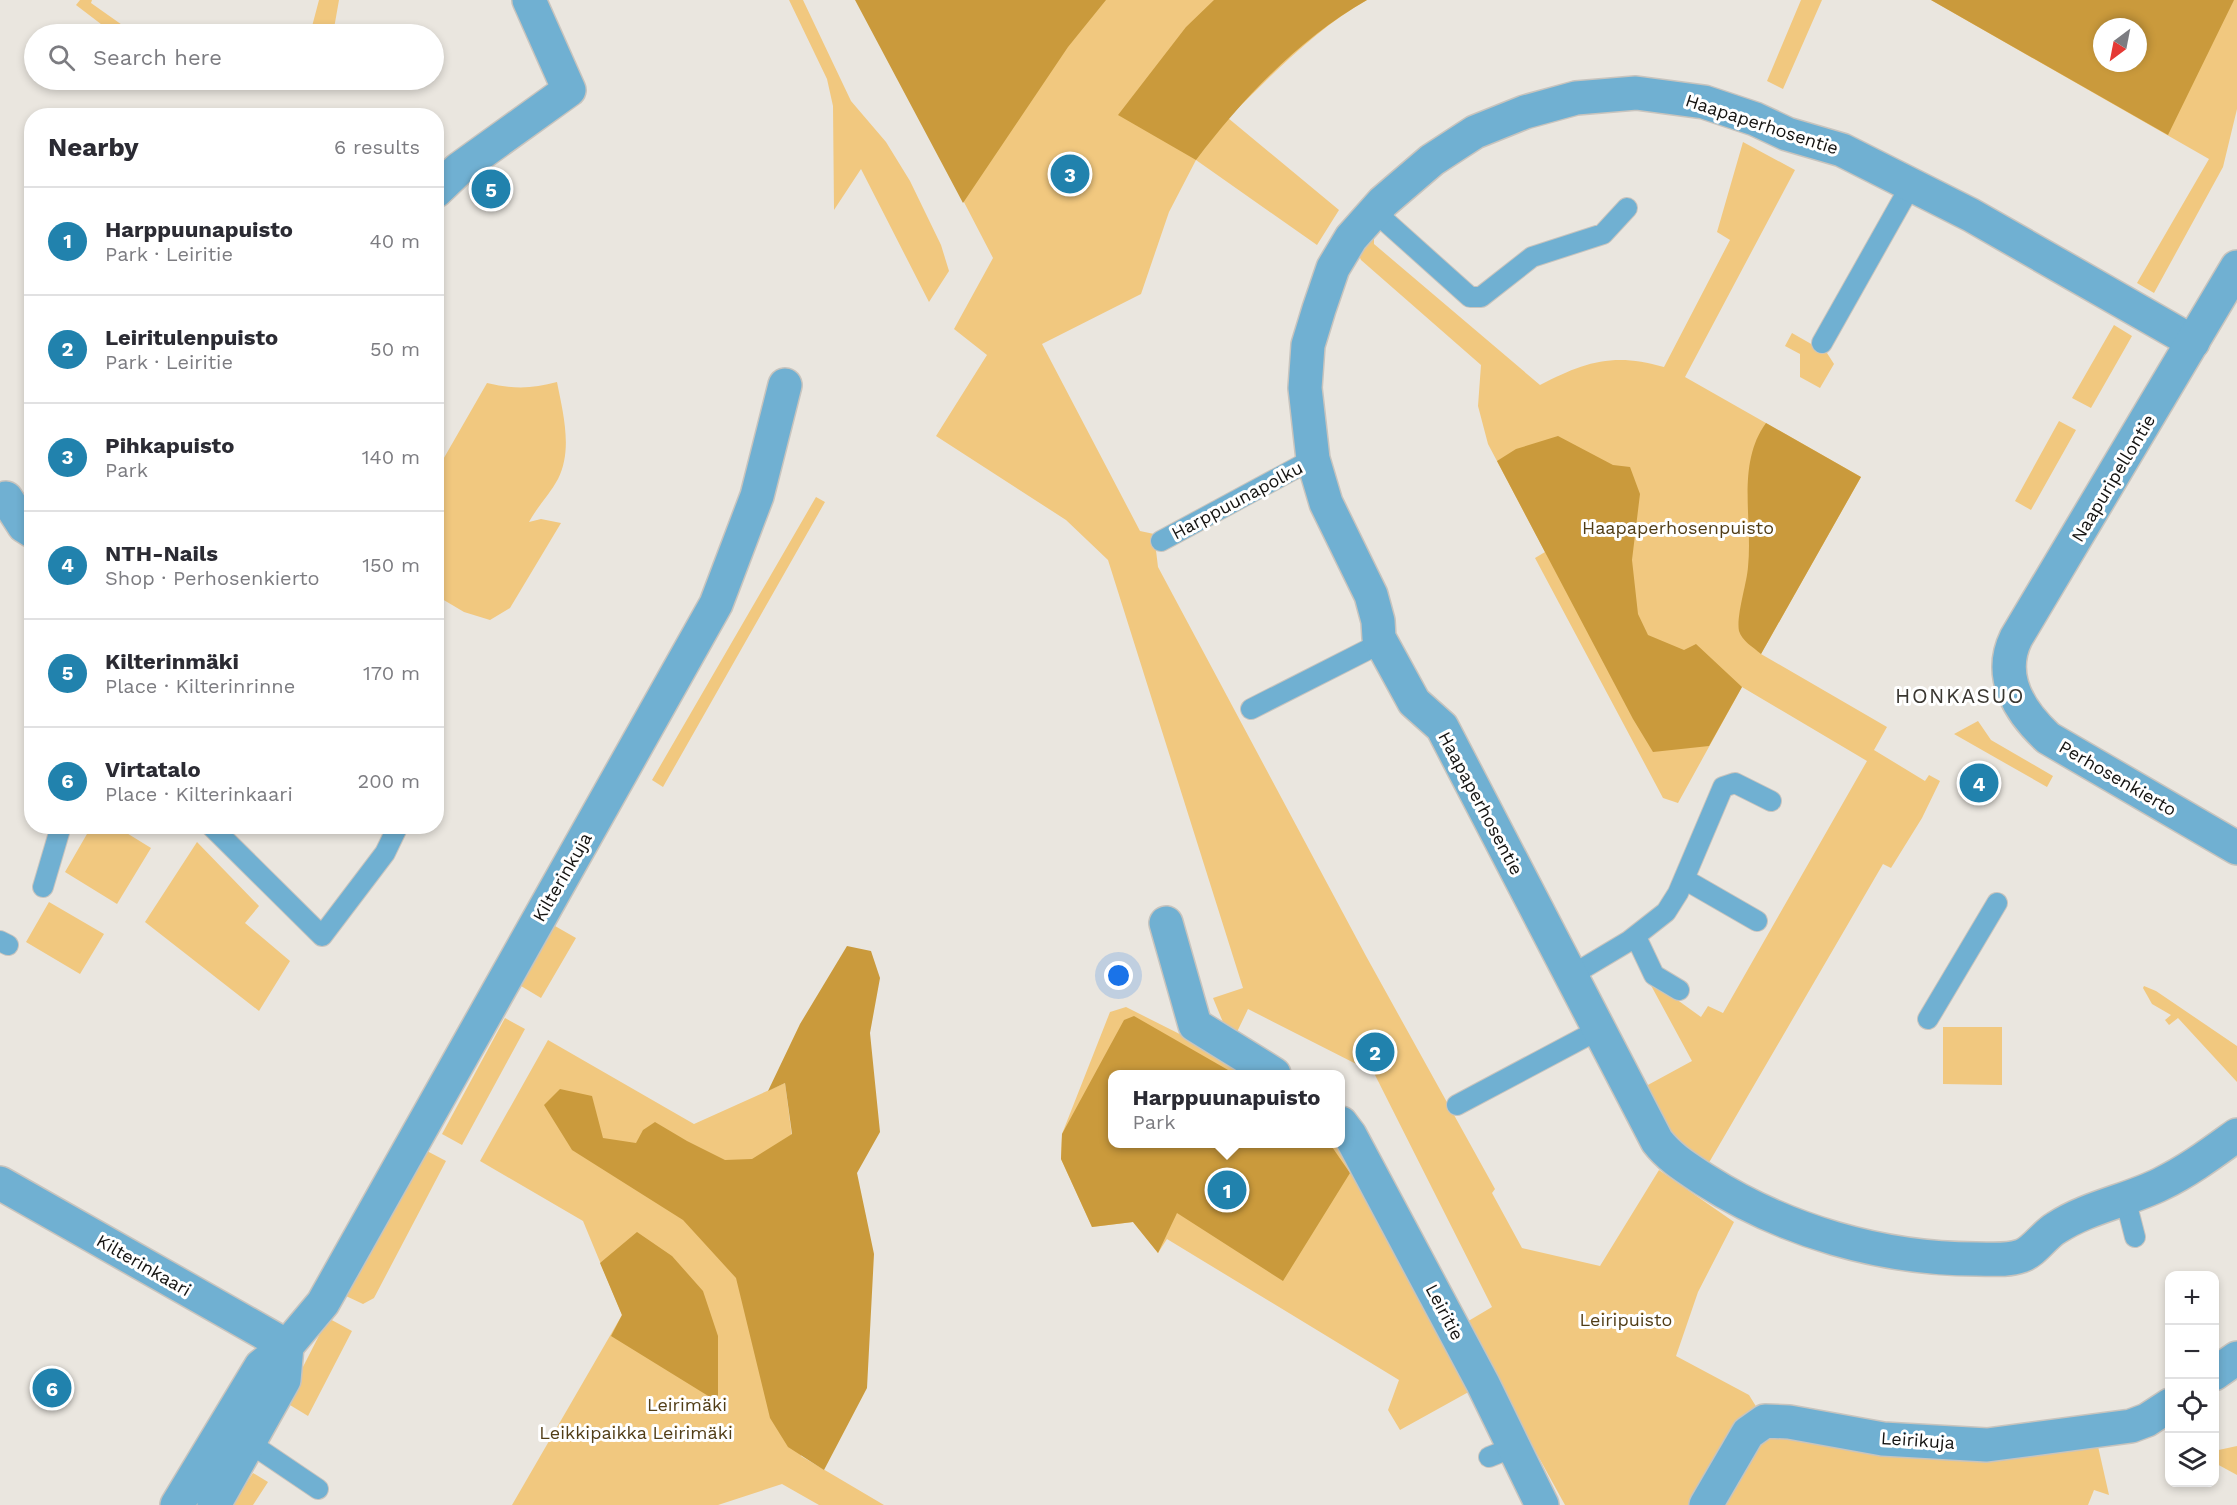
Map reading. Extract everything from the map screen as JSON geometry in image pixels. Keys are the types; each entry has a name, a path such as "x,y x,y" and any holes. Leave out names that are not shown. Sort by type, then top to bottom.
{"street":[{"path":"444,183 459,169 569,90 541,12"},
{"name":"Haapaperhosentie","path":"2193,342 1971,215 1842,150 1787,134 1755,119 1704,102 1673,96 1636,93 1559,101 1484,128 1432,160 1374,211 1351,238 1333,268 1308,345 1305,388 1313,459 1326,503 1355,567 1371,594 1381,643 1413,702 1442,726 1657,1141 1668,1155 1749,1204 1833,1239 1936,1259 2004,1259 2024,1256 2055,1228 2086,1212 2177,1175 2237,1135"},
{"name":"Naapuripellontie","path":"2013,693 2009,674 2016,638 2193,342 2233,284"},
{"name":"Kilterinkuja","path":"287,1346 323,1303 716,604 757,496 785,385"},
{"path":"12,498 24,526"},
{"name":"Perhosenkierto","path":"2013,693 2028,719 2048,738 2237,848"},
{"path":"1166,923 1195,1025 1268,1070"},
{"name":"Leiritie","path":"1345,1128 1502,1452 1542,1505"},
{"name":"Kilterinkaari","path":"0,1183 287,1346"},
{"path":"214,1505 261,1366 287,1346"},
{"path":"2219,1371 2237,1358"},
{"name":"Leirikuja","path":"1706,1505 1748,1434 1765,1421 1790,1422 1883,1439 1987,1445 2131,1426 2147,1420 2165,1408"},
{"path":"177,1505 237,1435"}],"lane":[{"path":"1822,343 1911,185"},
{"path":"1374,211 1470,297 1481,297 1532,257 1603,234 1627,208"},
{"name":"Harppuunapolku","path":"1161,541 1313,459"},
{"path":"1251,709 1381,643"},
{"path":"1572,975 1636,937 1666,912 1684,879 1723,787 1735,783 1771,801"},
{"path":"43,887 59,834"},
{"path":"219,834 322,936 386,853 394,834"},
{"path":"1684,879 1757,921"},
{"path":"1928,1019 1997,903"},
{"path":"1636,937 1654,975 1679,990"},
{"path":"1457,1105 1600,1029"},
{"path":"2125,1198 2136,1237"},
{"path":"237,1435 318,1489"}],"green space":[{"path":"80,0 92,0 91,3 121,24 101,24 76,5"},
{"path":"319,0 339,0 335,24 313,24"},
{"path":"789,0 803,0 851,101 886,142 910,181 941,245 949,271 929,302 861,169 834,210 833,106 827,79"},
{"name":"Leiripuisto","path":"859,0 1367,0 1311,39 1228,118 1339,210 1317,245 1196,160 1169,212 1141,294 1042,344 1140,531 1154,534 1158,567 1366,956 1495,1189 1492,1193 1522,1248 1600,1266 1659,1170 1734,1222 1698,1292 1676,1356 1749,1395 1765,1421 2095,1433 2109,1495 2094,1490 2088,1505 1565,1505 1465,1323 1492,1307 1374,1073 1248,1009 1237,1032 1225,1027 1213,998 1243,988 1108,560 1066,520 936,436 987,355 954,329 993,258"},
{"path":"1801,0 1822,0 1783,89 1767,81"},
{"path":"1931,0 2237,0 2237,109 2223,167 2154,293 2137,283 2209,159"},
{"name":"Haapaperhosenpuisto","path":"1743,142 1795,170 1685,377 1861,477 1761,654 1887,727 1874,750 1925,781 1929,775 1940,781 1922,818 1891,868 1883,864 1707,1166 1660,1121 1646,1086 1692,1061 1647,978 1701,1017 1708,1006 1723,1013 1867,761 1742,687 1678,803 1663,798 1535,558 1545,552 1488,444 1478,406 1481,365 1361,260 1351,238 1374,211 1374,244 1540,385 1571,370 1600,362 1630,360 1664,367 1730,240 1717,232"},
{"path":"2114,325 2132,336 2091,408 2072,398"},
{"path":"1792,333 1827,353 1834,364 1820,388 1800,377 1800,354 1785,346"},
{"path":"557,382 566,443 563,467 558,479 529,522 541,519 561,523 510,608 490,620 464,612 444,600 444,458 487,383 522,387"},
{"path":"2059,421 2076,430 2031,510 2015,501"},
{"path":"816,497 825,502 663,787 652,780"},
{"path":"1978,721 1991,740 2053,776 2047,787 1954,734"},
{"path":"87,834 128,834 151,848 117,904 65,872"},
{"path":"197,842 259,906 245,923 290,961 259,1011 145,922"},
{"path":"49,902 104,934 80,974 26,942"},
{"path":"555,926 576,938 541,998 521,986"},
{"path":"2144,986 2156,991 2237,1046 2237,1082 2178,1018 2169,1025 2165,1020 2171,1015 2152,1004"},
{"path":"1126,1007 1251,1070 1108,1070 1108,1148 1343,1148 1483,1384 1400,1430 1388,1410 1399,1380 1167,1239 1158,1253 1133,1222 1092,1227 1061,1159 1062,1134 1110,1012"},
{"path":"505,1018 525,1029 462,1145 442,1134"},
{"path":"1943,1027 2002,1027 2002,1085 1943,1084"},
{"name":"Leirimäki","path":"548,1040 694,1124 785,1083 795,1160 801,1456 884,1505 819,1505 782,1484 718,1505 512,1505 622,1315 583,1221 480,1161"},
{"path":"427,1151 446,1161 374,1298 363,1304 346,1296"},
{"path":"328,1318 352,1331 308,1416 285,1402"},
{"path":"2237,1446 2237,1475 2219,1465 2219,1450"},
{"path":"253,1473 268,1482 253,1505 232,1505"}],"shaded area":[{"path":"855,0 1106,0 1068,47 963,203"},
{"path":"1214,0 1367,0 1318,32 1274,71 1233,115 1196,160 1118,115 1186,27"},
{"path":"1931,0 2234,0 2168,135"},
{"path":"1766,423 1861,477 1761,654 1743,638 1738,625 1748,567 1748,474 1757,439"},
{"path":"1558,436 1613,465 1630,467 1640,494 1632,560 1638,614 1648,635 1684,650 1696,644 1742,687 1709,746 1653,752 1633,719 1497,461 1516,449"},
{"path":"847,946 871,951 880,978 870,1033 880,1132 857,1173 874,1254 867,1388 824,1470 788,1447 770,1418 736,1278 683,1220 572,1150 544,1105 560,1089 592,1096 603,1138 636,1143 643,1130 655,1122 725,1160 752,1159 792,1134 785,1083 768,1091 800,1024"},
{"path":"1134,1016 1228,1070 1108,1070 1108,1148 1333,1148 1350,1173 1283,1281 1177,1213 1158,1253 1133,1222 1092,1227 1061,1159 1062,1134 1124,1020"},
{"path":"637,1232 672,1256 703,1291 718,1336 718,1402 611,1336 622,1315 600,1263"}],"place":[{"name":"Pihkapuisto","path":"1070,174"},
{"name":"Kilterinmäki","path":"491,189"},
{"name":"NTH-Nails","path":"1979,783"},
{"name":"Leiritulenpuisto","path":"1375,1052"},
{"name":"Harppuunapuisto","path":"1227,1190"},
{"name":"Virtatalo","path":"52,1388"}],"district":[{"name":"HONKASUO","path":"1960,695"}],"park label":[{"name":"Leikkipaikka Leirimäki","path":"636,1432"}]}
